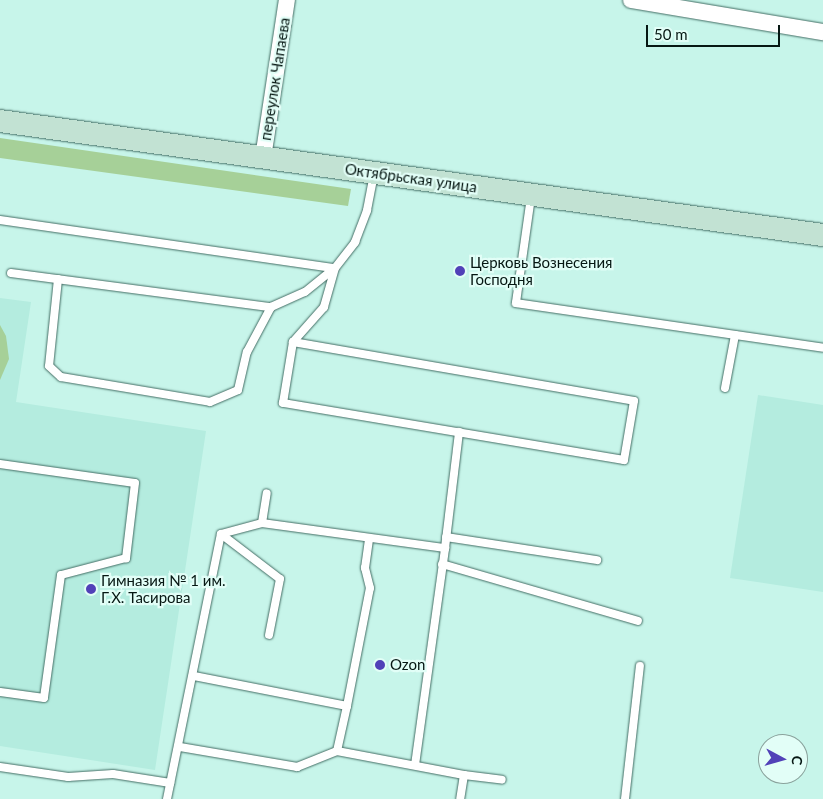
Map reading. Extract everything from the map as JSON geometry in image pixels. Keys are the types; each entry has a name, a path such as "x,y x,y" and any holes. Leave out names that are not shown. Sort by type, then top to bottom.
{"street":[{"name":"переулок Чапаева","path":"263,158 287,0"},
{"path":"631,0 823,32"},
{"name":"Октябрьская улица","path":"0,121 531,195 823,232"}],"lane":[{"path":"11,272 271,307 305,292 335,268 355,242 367,210 375,173"},
{"path":"531,195 516,303 823,348"},
{"path":"0,220 335,268"},
{"path":"293,342 634,401 624,460 283,403 293,342 324,307 335,268"},
{"path":"58,279 49,366 61,377 210,402 238,390 247,352 271,307"},
{"path":"725,388 735,335"},
{"path":"414,765 459,432"},
{"path":"0,464 135,482 126,558 61,575 44,698 0,692"},
{"path":"262,524 267,492"},
{"path":"221,534 262,524 444,548"},
{"path":"221,534 280,579 269,635"},
{"path":"167,799 180,747 221,534"},
{"path":"446,537 597,560"},
{"path":"338,751 370,588 365,568 369,538"},
{"path":"442,564 638,621"},
{"path":"625,799 640,666"},
{"path":"194,676 347,706"},
{"path":"180,747 297,767 338,751 464,775 502,780"},
{"path":"0,767 68,777 113,774 170,783"},
{"path":"460,799 464,775"}],"shaded area":[{"path":"0,138 351,189 348,206 0,158"},
{"name":"Гимназия № 1 им. Г.Х. Тасирова","path":"0,298 31,302 16,402 206,431 155,770 0,746"},
{"path":"0,325 6,336 9,359 0,380"},
{"path":"758,395 823,405 823,592 730,578"}],"place":[{"name":"Церковь Вознесения Господня","path":"460,271"},
{"name":"Гимназия № 1 им. Г.Х. Тасирова","path":"91,589"},
{"name":"Ozon","path":"380,665"}]}
